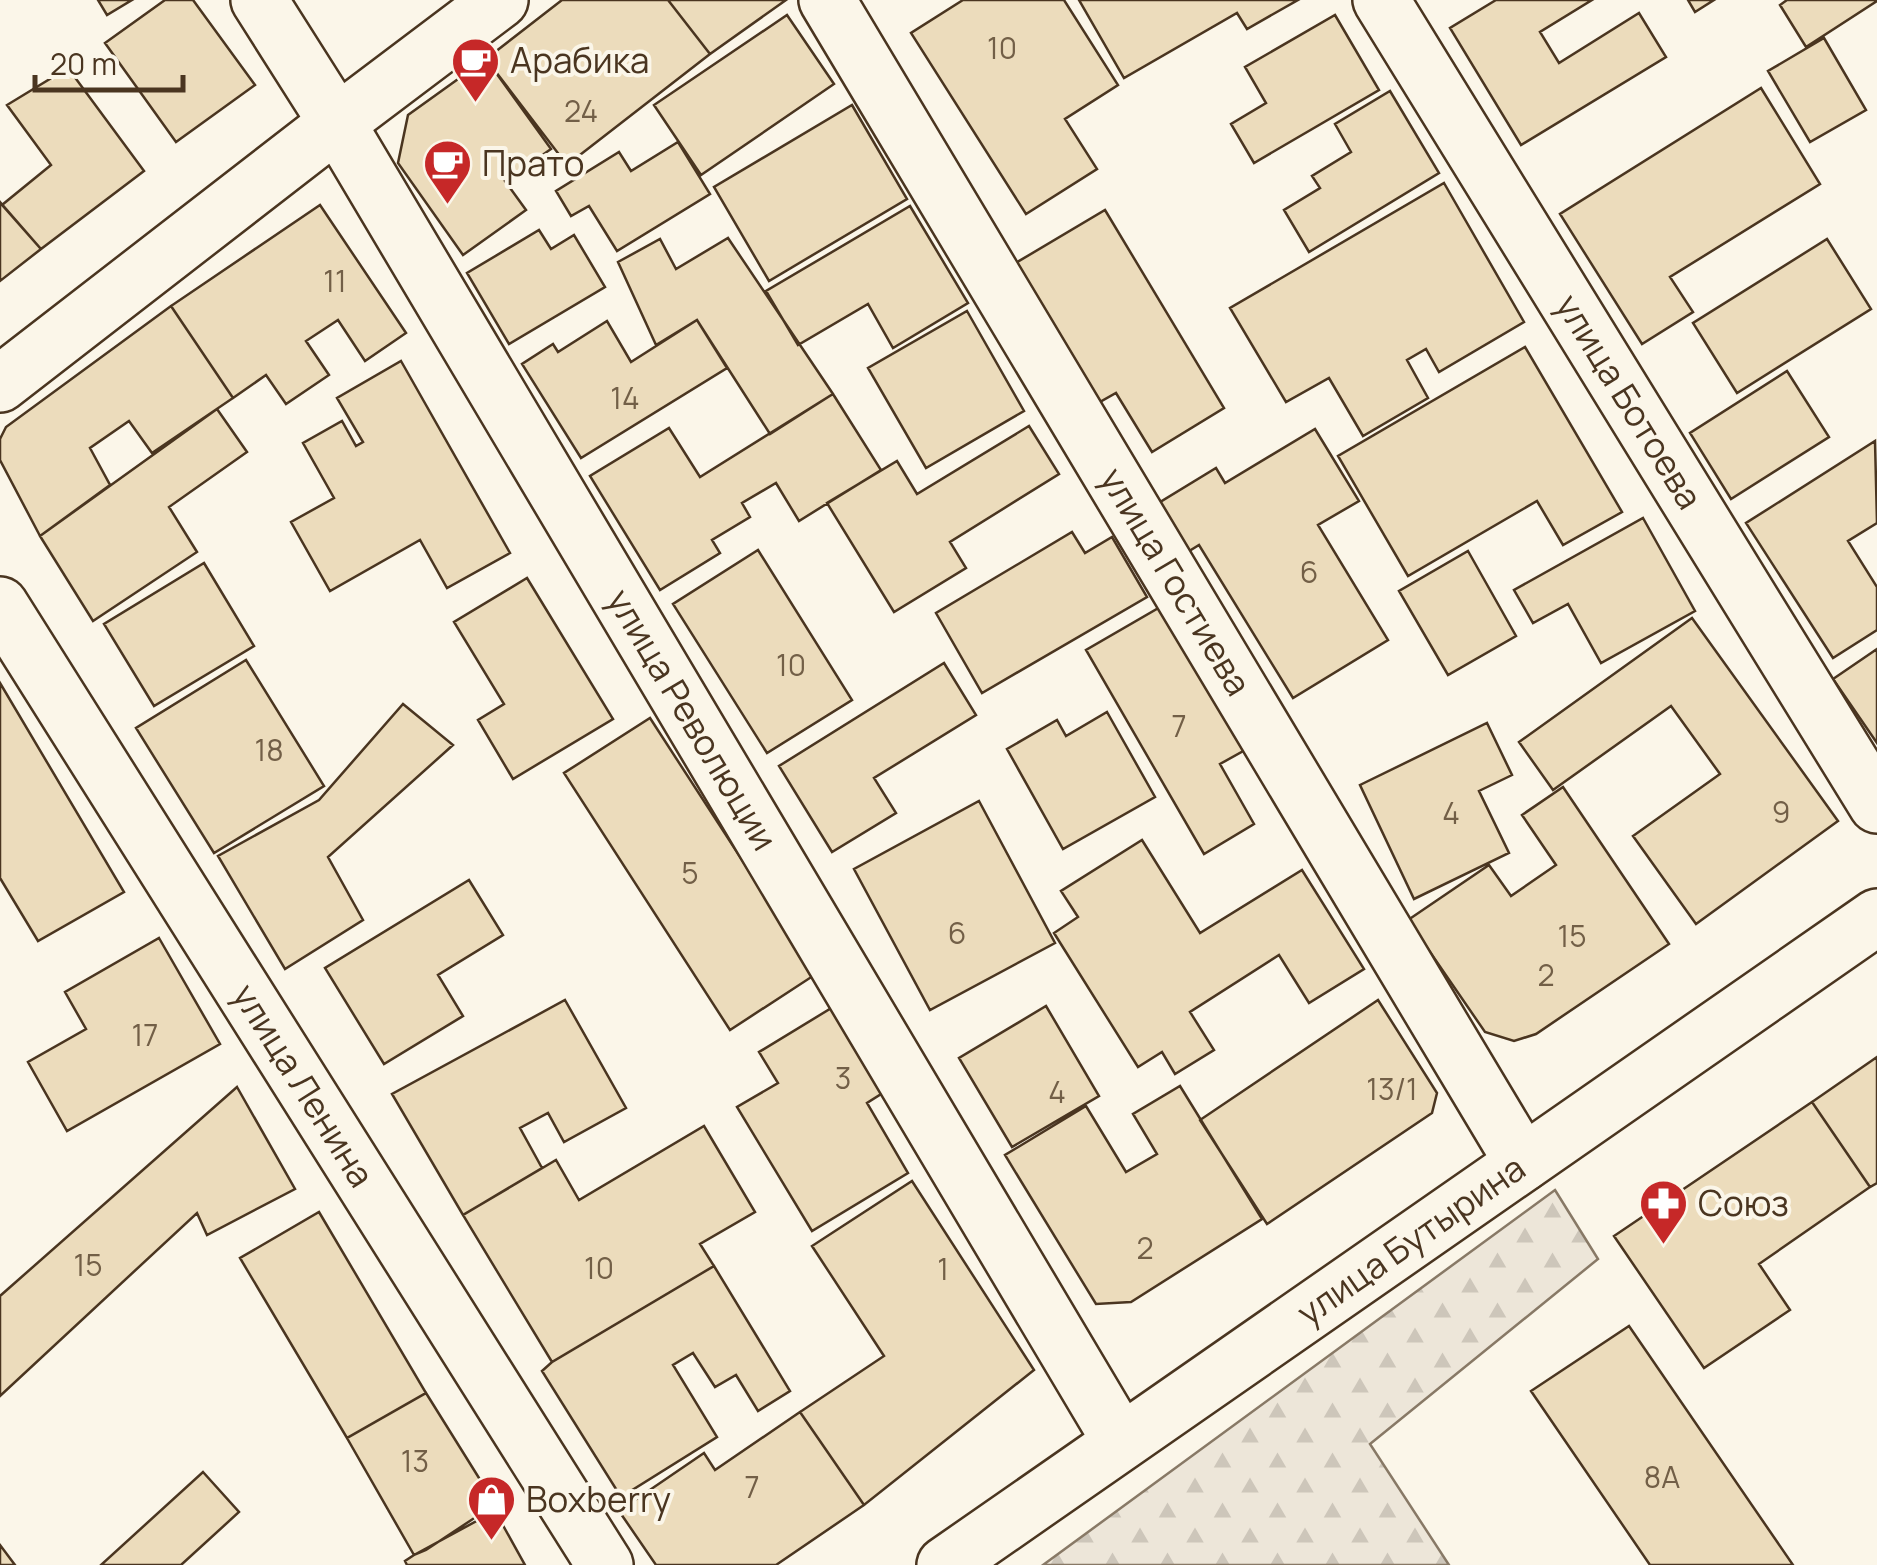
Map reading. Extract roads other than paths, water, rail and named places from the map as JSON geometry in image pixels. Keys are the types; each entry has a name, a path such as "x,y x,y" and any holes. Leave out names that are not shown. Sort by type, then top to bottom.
{"street":[{"name":"улица Революции","path":"259,0 337,123 1121,1442"},
{"path":"0,384 500,0"},
{"name":"улица Гостиева","path":"827,0 1523,1163"},
{"name":"улица Ботоева","path":"1382,0 1877,805"},
{"name":"улица Ленина","path":"0,605 604,1565"},
{"name":"улица Бутырина","path":"945,1565 1877,918"}],"place":[{"name":"Арабика","path":"475,104"},
{"name":"Прато","path":"447,206"},
{"name":"Союз","path":"1663,1246"},
{"name":"Boxberry","path":"491,1542"}]}
